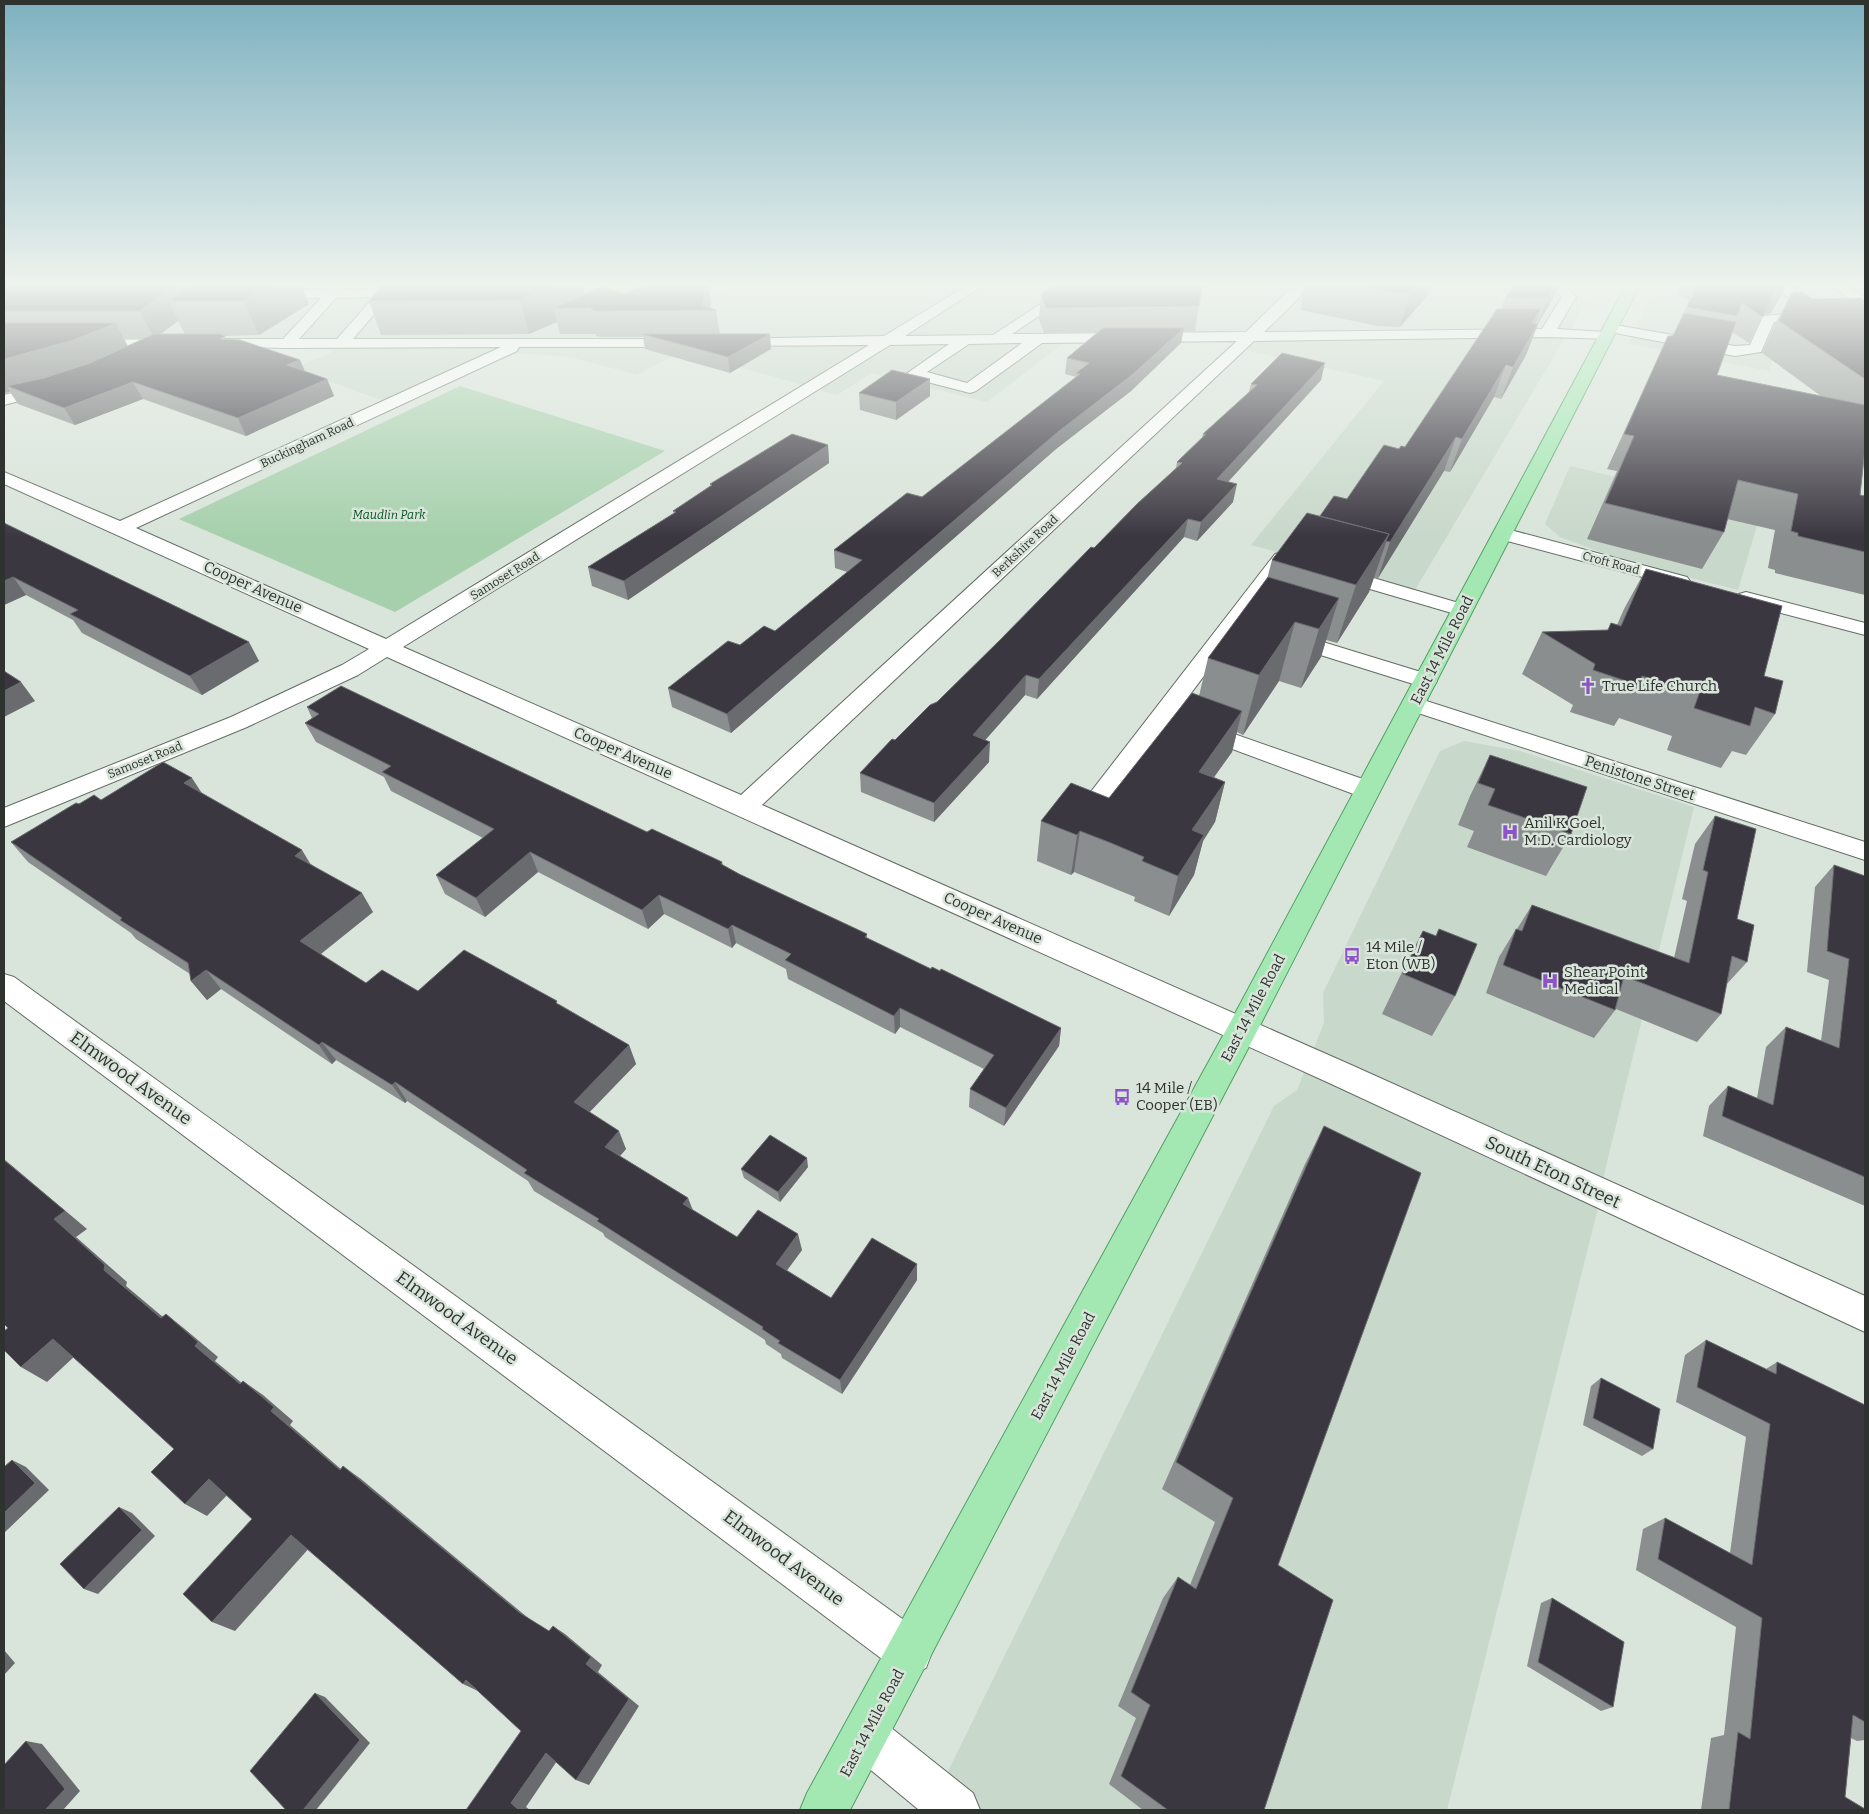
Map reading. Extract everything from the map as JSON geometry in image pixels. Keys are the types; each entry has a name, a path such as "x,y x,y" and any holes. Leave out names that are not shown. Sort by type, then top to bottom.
{"main road":[{"name":"East 14 Mile Road","path":"824,1810 1242,1030 1589,368"}],"street":[{"name":"Buckingham Road","path":"121,528 470,368"},
{"name":"Samoset Road","path":"4,818 247,718 350,670 842,368"},
{"path":"924,368 914,374 970,388 998,368"},
{"name":"Berkshire Road","path":"744,807 1215,368"},
{"path":"4,400 28,396 65,384"},
{"path":"4,409 28,396"},
{"name":"Cooper Avenue","path":"4,477 389,647 1242,1030"},
{"name":"Croft Road","path":"1503,534 1699,586"},
{"path":"1085,816 1161,716 1253,626 1282,558 1462,610"},
{"path":"1728,594 1865,629"},
{"path":"1253,626 1426,681"},
{"name":"Penistone Street","path":"1414,704 1865,851"},
{"path":"1161,716 1314,769 1368,790"},
{"name":"Elmwood Avenue","path":"4,984 910,1652"},
{"name":"South Eton Street","path":"1242,1030 1865,1314"},
{"path":"864,1735 956,1810"}],"shaded area":[{"path":"485,368 452,383 382,400 292,369"},
{"path":"610,368 651,368 637,375"},
{"path":"741,368 1032,368 987,402 872,373 837,395"},
{"path":"1324,368 1547,368 1415,590 1251,545 1384,381"},
{"path":"1752,368 1770,368 1769,371"},
{"path":"1570,466 1761,512 1738,590 1624,561 1560,537 1545,524"},
{"path":"1464,741 1520,751 1694,807 1606,1166 1597,1212 1447,1810 929,1810 1274,1106 1297,1090 1324,1023 1323,993 1440,751"}],"green space":[{"name":"Maudlin Park","path":"460,386 665,451 395,612 179,519"}],"building":[{"path":"76,368 295,368 327,379 238,418 133,382 64,408 7,386 44,378"},
{"path":"1083,368 1140,368 1058,432 727,714 668,688 728,641 740,645 764,626 775,631 862,560 834,550 907,493 922,497 1080,374 1076,373"},
{"path":"1267,368 1321,368 1217,479 1237,484 1201,522 1188,519 1039,679 1026,675 973,735 990,742 934,803 860,773 892,739 895,740 930,705 937,702 1091,547 1094,548 1138,503 1182,463 1177,462 1206,434 1203,434 1257,385 1251,384"},
{"path":"1458,368 1504,368 1462,439 1456,437 1390,542 1386,541 1389,534 1320,516 1334,496 1347,499 1384,445 1399,449 1401,446 1405,447"},
{"path":"1654,368 1720,368 1717,375 1865,405 1865,449 1860,495 1865,496 1865,552 1798,536 1798,533 1791,531 1798,494 1738,480 1724,532 1605,503 1634,436 1624,434"},
{"path":"1848,368 1865,368 1865,379"},
{"path":"892,370 930,379 896,402 859,393"},
{"path":"792,434 828,445 624,581 588,567 676,512 673,511 712,485 710,484"},
{"path":"1307,513 1389,534 1356,585 1272,560"},
{"path":"4,523 249,642 190,676 70,614 78,610 13,577 4,581"},
{"path":"1646,569 1782,606 1764,676 1783,681 1775,714 1755,707 1750,726 1694,708 1699,694 1642,676 1638,685 1593,670 1595,664 1542,632 1608,630 1611,623 1621,626"},
{"path":"1268,577 1339,598 1319,629 1295,622 1259,675 1208,658"},
{"path":"4,671 21,682 4,691"},
{"path":"341,686 647,832 652,829 722,862 721,864 739,874 867,934 865,937 931,969 932,967 940,971 941,969 1061,1028 1006,1108 970,1089 994,1055 900,1008 894,1016 785,960 791,954 732,925 728,929 659,895 642,910 530,852 476,898 436,875 494,829 382,772 391,766 305,723 319,714 307,707"},
{"path":"1192,693 1242,711 1199,772 1225,782 1192,830 1204,835 1178,876 1142,861 1144,857 1111,843 1080,831 1077,835 1041,821 1071,783 1109,798"},
{"path":"1490,755 1587,787 1571,834 1488,805 1495,789 1478,783"},
{"path":"163,762 192,778 184,783 302,850 295,856 362,893 300,941 366,983 382,970 418,991 464,950 557,1001 556,1003 629,1045 574,1102 619,1131 605,1147 688,1198 683,1204 737,1237 758,1210 798,1234 776,1264 831,1298 872,1238 917,1264 840,1380 778,1343 780,1341 762,1329 763,1327 597,1221 599,1219 524,1173 527,1170 395,1082 392,1085 322,1042 319,1045 206,970 191,981 188,963 120,920 122,918 11,842 76,803 79,804 94,795 101,800"},
{"path":"1715,816 1756,829 1737,919 1754,925 1747,962 1732,956 1721,1014 1624,976 1615,1010 1503,965 1516,929 1522,931 1532,905 1689,963 1708,872 1703,870"},
{"path":"1834,865 1865,876 1865,1177 1722,1116 1728,1086 1773,1105 1786,1027 1839,1048 1849,959 1827,951"},
{"path":"1439,929 1477,944 1455,996 1403,974 1423,931 1436,936"},
{"path":"1324,1126 1421,1173 1278,1565 1333,1600 1264,1810 1168,1810 1121,1776 1150,1705 1131,1692 1178,1577 1196,1589 1233,1498 1176,1462"},
{"path":"770,1135 807,1158 778,1192 741,1169"},
{"path":"4,1160 65,1211 54,1219 105,1265 104,1270 161,1318 166,1314 198,1342 195,1346 240,1384 243,1381 274,1407 271,1411 340,1470 343,1466 520,1613 549,1631 553,1626 591,1657 586,1664 629,1699 576,1780 546,1753 511,1803 519,1810 466,1810 521,1731 466,1680 463,1684 291,1535 212,1622 183,1594 252,1519 209,1479 185,1504 151,1472 174,1449 53,1339 21,1367 4,1350 4,1331 8,1328 4,1324"},
{"path":"1706,1340 1776,1374 1777,1362 1865,1405 1865,1722 1853,1715 1845,1797 1865,1810 1729,1810 1738,1732 1750,1739 1762,1618 1658,1559 1665,1518 1752,1565 1770,1424 1697,1387"},
{"path":"1601,1378 1660,1409 1653,1449 1593,1418"},
{"path":"12,1460 35,1483 4,1513 4,1467"},
{"path":"119,1507 142,1530 84,1589 60,1564"},
{"path":"1552,1598 1624,1642 1613,1707 1538,1662"},
{"path":"315,1693 360,1740 303,1810 286,1810 250,1771"},
{"path":"26,1741 65,1789 45,1810 4,1810 4,1765"}],"place":[{"name":"True Life Church","path":"1588,686"},
{"name":"Anil K Goel, M.D. Cardiology","path":"1510,832"},
{"name":"14 Mile / Eton (WB)","path":"1352,956"},
{"name":"Shear Point Medical","path":"1550,981"},
{"name":"14 Mile / Cooper (EB)","path":"1122,1097"}]}
